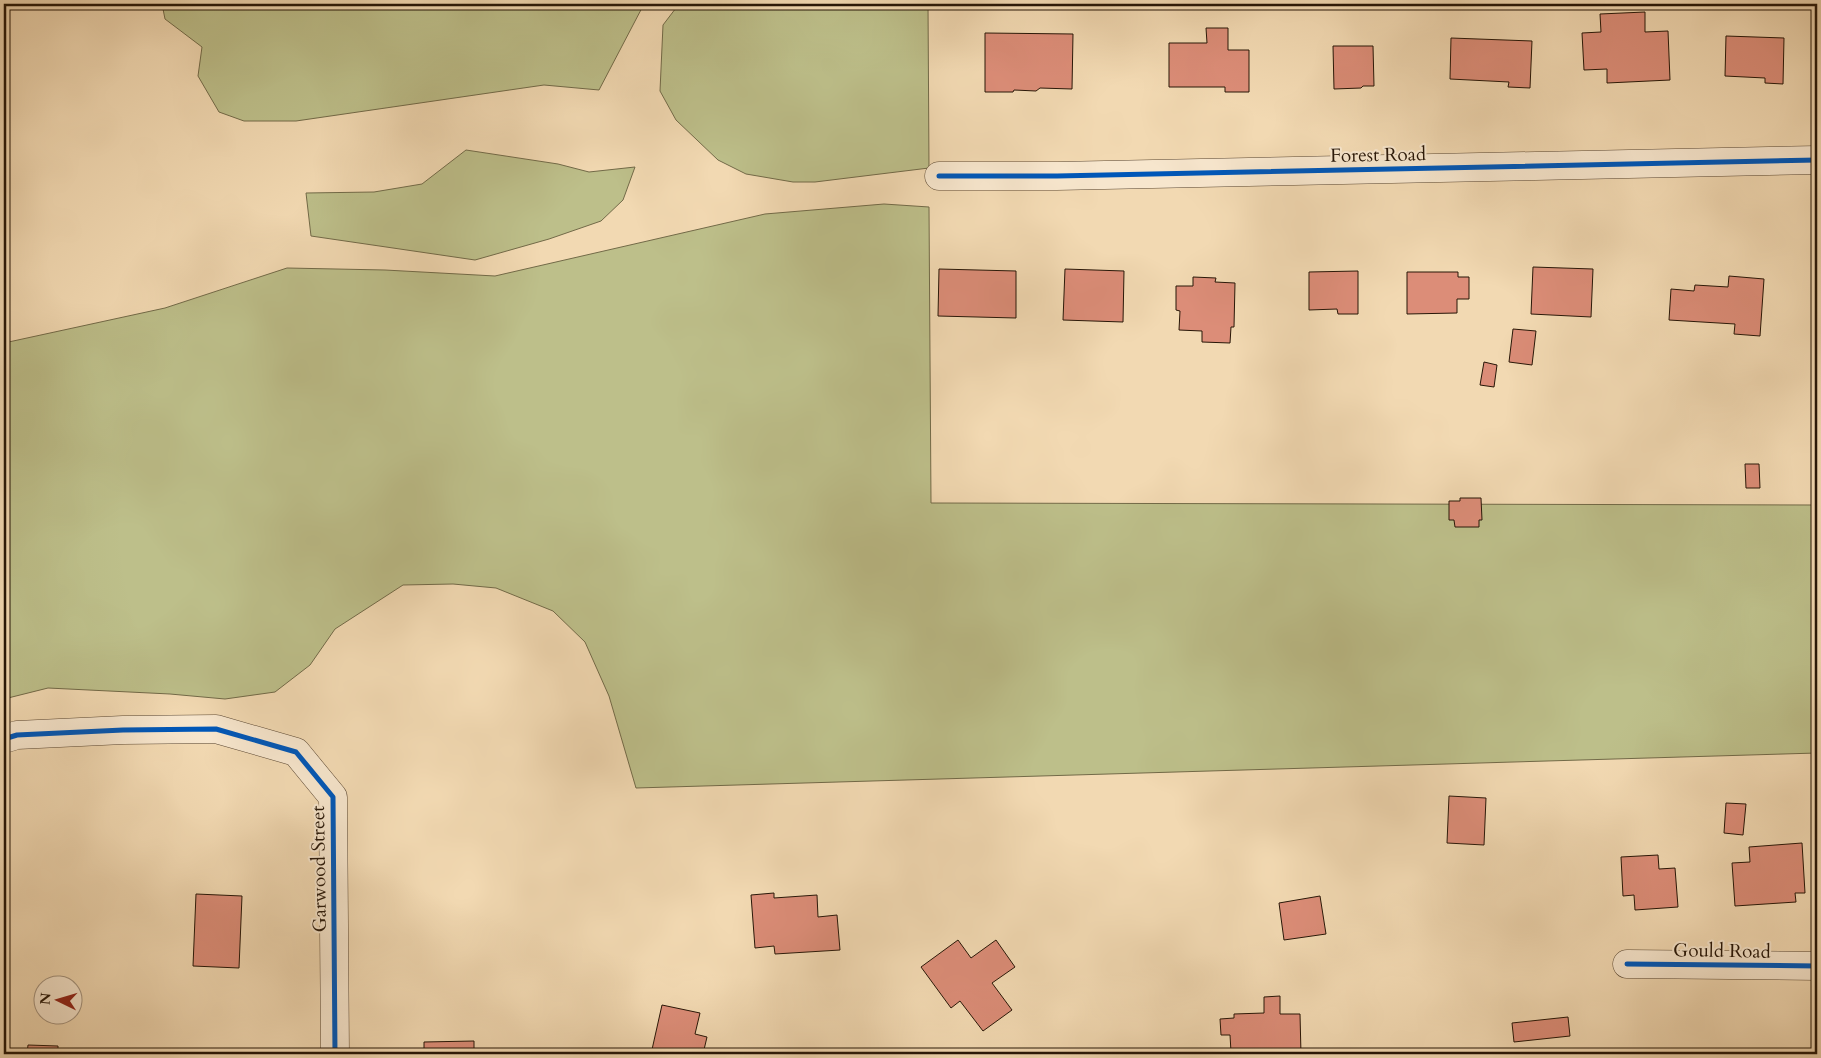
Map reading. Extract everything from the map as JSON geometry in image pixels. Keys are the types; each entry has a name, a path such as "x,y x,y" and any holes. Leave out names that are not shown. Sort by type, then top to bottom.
{"street":[{"name":"Forest Road","path":"939,176 1057,176 1817,160"},
{"name":"Garwood Street","path":"4,739 17,735 123,730 216,729 296,752 333,797 335,1054"},
{"name":"Gould Road","path":"1626,964 1817,966"}],"green space":[{"path":"162,4 644,4 599,90 544,85 296,121 244,121 219,112 198,76 202,47 165,19"},
{"path":"679,4 928,4 929,168 815,182 793,182 746,174 718,160 676,120 660,91 663,25"},
{"path":"466,150 558,164 589,172 635,167 623,200 601,221 549,239 475,260 311,236 306,193 374,192 422,184"},
{"path":"884,204 929,207 931,503 1817,505 1817,753 636,788 609,696 585,642 553,611 496,588 453,584 403,585 335,629 310,665 275,692 225,699 170,694 48,688 4,699 4,343 165,308 287,268 385,270 495,276 765,214"}],"building":[{"path":"1645,12 1645,32 1668,31 1670,80 1607,83 1607,69 1584,70 1582,33 1601,32 1600,14"},
{"path":"1206,28 1228,28 1228,50 1249,50 1249,92 1225,92 1225,87 1169,87 1169,43 1207,43"},
{"path":"985,33 1073,34 1072,89 1040,88 1036,91 985,92"},
{"path":"1726,36 1784,38 1783,84 1765,83 1765,78 1725,76"},
{"path":"1451,38 1532,41 1530,88 1508,87 1509,82 1450,79"},
{"path":"1333,46 1373,46 1374,86 1334,89"},
{"path":"1533,267 1593,269 1591,317 1531,314"},
{"path":"939,269 1016,271 1016,318 938,316"},
{"path":"1065,269 1124,271 1123,322 1063,320"},
{"path":"1358,271 1358,314 1338,314 1337,309 1309,310 1309,272"},
{"path":"1407,272 1458,272 1458,277 1469,277 1469,299 1457,299 1457,313 1407,314"},
{"path":"1729,276 1764,279 1760,336 1734,334 1735,324 1669,320 1671,289 1694,291 1695,285 1728,287"},
{"path":"1193,277 1216,278 1215,282 1235,283 1234,327 1231,327 1230,343 1202,342 1202,331 1179,330 1180,311 1176,310 1176,286 1193,286"},
{"path":"1513,329 1536,331 1532,365 1509,362"},
{"path":"1484,362 1497,365 1494,387 1480,385"},
{"path":"1745,464 1759,464 1760,488 1746,488"},
{"path":"1460,498 1481,498 1482,520 1479,520 1479,527 1455,527 1454,520 1449,520 1449,501 1460,501"},
{"path":"1449,796 1486,798 1484,845 1447,843"},
{"path":"1726,803 1746,804 1743,835 1724,833"},
{"path":"1802,843 1805,893 1795,893 1796,902 1735,906 1732,863 1750,862 1749,847"},
{"path":"1658,855 1659,869 1675,868 1678,907 1635,910 1634,895 1623,896 1621,857"},
{"path":"774,893 774,898 817,895 818,917 837,915 840,950 775,954 774,946 755,948 751,895"},
{"path":"196,894 242,896 239,968 193,966"},
{"path":"1320,896 1326,934 1284,940 1279,903"},
{"path":"958,940 971,958 996,940 1015,967 992,983 1012,1010 983,1031 960,1001 951,1008 921,967"},
{"path":"1280,996 1280,1014 1300,1014 1301,1054 1236,1054 1236,1052 1231,1052 1230,1035 1221,1035 1220,1019 1234,1018 1234,1014 1264,1013 1264,997"},
{"path":"662,1005 700,1013 695,1034 707,1037 703,1054 651,1054"},
{"path":"1568,1017 1570,1036 1514,1042 1512,1023"},
{"path":"474,1041 474,1054 424,1054 424,1042"},
{"path":"28,1045 58,1046 58,1054 27,1054"}],"cycle path":[{"path":"939,176 1057,176 1817,160"},
{"path":"4,739 17,735 123,730 216,729 296,752 333,797 335,1054"},
{"path":"1627,964 1817,966"}]}
